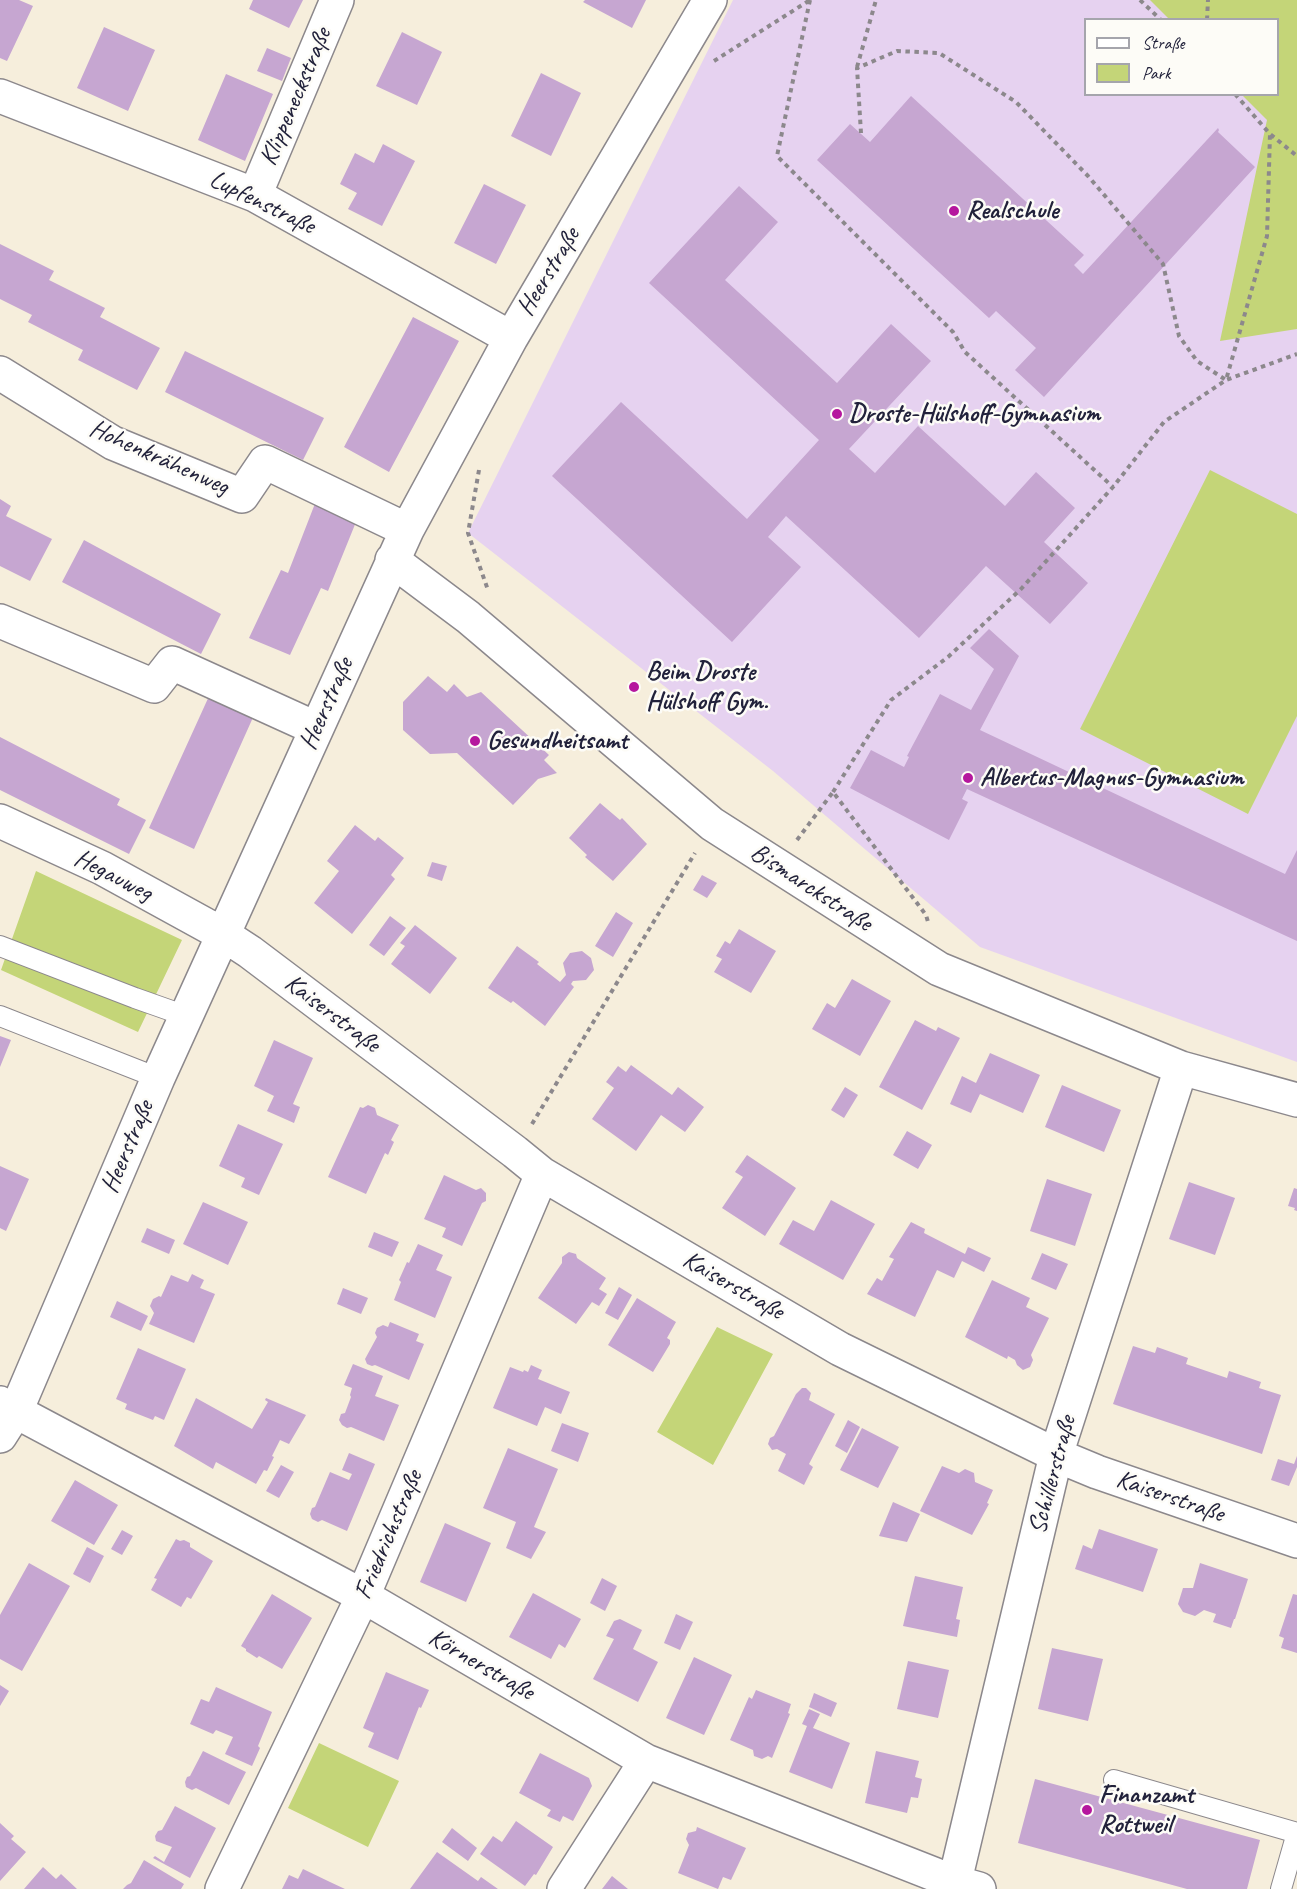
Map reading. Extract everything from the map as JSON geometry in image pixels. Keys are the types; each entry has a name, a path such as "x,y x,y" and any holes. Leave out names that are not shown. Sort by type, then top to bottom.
{"street":[{"name":"Klippeneckstraße","path":"255,195 337,0"},
{"name":"Heerstraße","path":"5,1416 392,560 511,338 710,0"},
{"name":"Lupfenstraße","path":"0,96 255,195 511,338"},
{"name":"Hohenkrähenweg","path":"0,373 113,443 242,496 265,462 407,530"},
{"name":"Bismarckstraße","path":"392,560 468,616 712,824 939,969 1181,1068 1297,1100"},
{"path":"0,621 154,686 172,663 315,728"},
{"name":"Hegauweg","path":"0,821 102,868 224,935"},
{"name":"Kaiserstraße","path":"224,935 250,952 542,1174 840,1349 1056,1455 1097,1472 1297,1540"},
{"name":"Schillerstraße","path":"962,1887 1056,1455 1181,1068"},
{"name":"Friedrichstraße","path":"222,1889 363,1596 542,1174"},
{"name":"Körnerstraße","path":"5,1416 363,1596 646,1761 962,1887"},
{"path":"564,1889 646,1761"}],"lane":[{"path":"0,946 186,1016"},
{"path":"0,1016 158,1078"},
{"path":"1114,1780 1297,1833 1281,1889"}],"path":[{"path":"709,64 810,0 777,156 953,332 965,352 1113,487"},
{"path":"861,134 857,68 876,0"},
{"path":"1140,0 1159,18"},
{"path":"1207,18 1208,0"},
{"path":"857,68 897,51 939,53 1016,102 1088,176 1163,264 1179,336 1197,361 1226,380"},
{"path":"1236,96 1270,134 1297,156"},
{"path":"1226,380 1268,236 1270,134"},
{"path":"777,867 833,792 891,700 948,657 1021,589 1113,487 1164,422 1226,380 1297,354"},
{"path":"468,616 490,596 468,533 479,470"},
{"path":"833,792 926,915 939,969"},
{"path":"515,1152 712,824"}],"shaded area":[{"path":"733,0 1167,0 1189,18 1084,18 1084,96 1279,95 1297,109 1297,1062 980,947 773,771 468,533"}],"green space":[{"path":"1150,0 1297,0 1297,329 1220,341 1267,120 1243,96 1279,96 1279,18 1168,18"},
{"path":"1210,470 1297,514 1297,716 1248,814 1080,729"},
{"path":"36,871 182,940 138,1032 1,970"},
{"path":"717,1327 773,1354 713,1465 657,1432"},
{"path":"319,1743 399,1781 368,1847 288,1808"}],"building":[{"path":"0,0 19,0 33,6 7,61 0,58"},
{"path":"253,0 303,0 289,28 249,9"},
{"path":"585,0 646,0 632,28 583,2"},
{"path":"104,27 155,50 128,111 77,88"},
{"path":"402,32 442,52 417,105 376,86"},
{"path":"267,48 291,58 282,81 257,71"},
{"path":"541,73 581,93 551,156 511,136"},
{"path":"226,74 273,94 245,161 198,140"},
{"name":"Realschule","path":"911,96 1084,255 1074,265 1083,274 1218,128 1218,132 1255,167 1044,397 1015,370 1036,348 996,311 989,318 817,160 850,124 870,142"},
{"path":"383,144 415,161 382,226 348,209 357,193 340,184 355,153 374,163"},
{"path":"484,184 526,205 496,264 454,243"},
{"name":"Droste-Hülshoff-Gymnasium","path":"739,186 778,222 725,280 837,383 891,324 931,361 849,449 875,473 918,426 1005,506 1036,472 1075,508 1044,542 1088,583 1050,624 986,566 919,638 786,516 768,537 801,567 732,642 552,476 621,402 747,519 819,440 649,283"},
{"path":"0,244 54,271 49,280 105,308 100,317 160,348 137,390 78,360 83,350 28,322 32,315 0,299"},
{"path":"413,317 459,341 389,472 344,447"},
{"path":"185,351 324,418 303,460 165,392"},
{"path":"0,499 11,506 6,516 52,539 30,581 0,566"},
{"path":"316,501 356,522 328,591 321,588 290,655 249,638 281,570 288,573"},
{"path":"84,540 221,614 201,654 62,582"},
{"name":"Albertus-Magnus-Gymnasium","path":"989,629 1019,656 980,730 1285,874 1297,850 1297,941 967,789 962,799 968,802 949,840 850,788 871,750 904,767 909,757 907,756 940,694 971,710 994,669 970,648"},
{"name":"Gesundheitsamt","path":"428,676 447,692 454,684 467,697 481,692 549,755 544,760 557,773 538,779 513,805 457,753 430,754 403,730 403,702"},
{"path":"210,694 255,713 194,849 149,828"},
{"path":"0,737 120,799 117,805 146,820 129,854 0,790"},
{"path":"600,803 620,820 622,818 647,844 613,881 585,857 587,855 569,838"},
{"path":"355,825 375,841 378,837 404,858 391,875 395,879 352,934 314,903 339,871 327,861"},
{"path":"432,862 447,866 442,881 427,876"},
{"path":"702,875 717,883 707,898 693,890"},
{"path":"616,912 633,923 613,957 595,946"},
{"path":"390,916 406,928 384,956 369,945"},
{"path":"415,925 457,958 430,994 391,964 405,946 400,943"},
{"path":"739,929 776,951 751,993 714,972 722,959 716,956 725,941 730,944"},
{"path":"517,946 539,962 537,964 560,982 566,975 563,963 570,953 582,951 591,958 594,970 586,980 573,981 571,984 574,987 545,1026 513,1001 511,1003 488,988"},
{"path":"852,979 891,1001 860,1056 812,1029 827,1003 835,1008"},
{"path":"915,1020 936,1031 938,1027 960,1038 922,1110 879,1087"},
{"path":"0,1036 11,1040 0,1067"},
{"path":"274,1040 313,1058 293,1104 300,1107 294,1123 267,1111 274,1096 254,1086"},
{"path":"990,1053 1040,1075 1023,1113 980,1094 971,1113 950,1104 962,1076 976,1083"},
{"path":"631,1065 672,1095 678,1087 704,1107 685,1132 661,1115 636,1151 592,1119 614,1088 606,1082 618,1066 626,1072"},
{"path":"1062,1085 1121,1110 1104,1152 1045,1127"},
{"path":"845,1087 858,1095 844,1118 831,1110"},
{"path":"368,1105 375,1108 377,1115 399,1125 391,1140 394,1142 388,1155 385,1153 366,1194 328,1177 360,1107"},
{"path":"238,1124 283,1144 259,1195 241,1187 245,1178 219,1166"},
{"path":"907,1131 932,1145 918,1169 893,1155"},
{"path":"747,1155 796,1188 765,1236 722,1208 743,1177 735,1172"},
{"path":"0,1166 29,1179 6,1231 0,1228"},
{"path":"444,1175 476,1190 481,1188 486,1193 486,1201 482,1203 462,1246 442,1237 446,1228 424,1219"},
{"path":"1047,1179 1092,1194 1075,1246 1030,1231"},
{"path":"1189,1182 1235,1198 1215,1255 1169,1239"},
{"path":"1294,1188 1297,1189 1297,1211 1288,1206"},
{"path":"831,1200 875,1224 843,1280 779,1244 793,1220 814,1231"},
{"path":"203,1202 248,1222 228,1265 183,1244"},
{"path":"911,1222 925,1229 924,1233 965,1254 968,1247 991,1258 984,1272 962,1261 954,1278 937,1270 915,1317 867,1294 877,1278 882,1281 894,1259 889,1257"},
{"path":"147,1228 175,1240 169,1254 141,1242"},
{"path":"374,1232 399,1242 392,1257 368,1247"},
{"path":"418,1244 443,1255 436,1270 452,1277 435,1318 394,1300 401,1282 399,1280"},
{"path":"569,1252 576,1254 577,1258 606,1278 599,1289 607,1294 599,1306 592,1302 576,1324 538,1298 562,1263 562,1257"},
{"path":"1042,1253 1068,1264 1056,1290 1031,1279"},
{"path":"192,1274 204,1280 200,1288 215,1294 194,1343 149,1324 154,1313 150,1306 153,1299 161,1297 171,1275 188,1282"},
{"path":"992,1280 1030,1298 1026,1307 1049,1318 1031,1355 1033,1360 1030,1367 1023,1370 1015,1360 1008,1356 1007,1359 965,1337"},
{"path":"619,1287 632,1295 618,1320 605,1313"},
{"path":"343,1288 368,1298 361,1314 337,1304"},
{"path":"637,1298 676,1322 667,1338 670,1344 653,1372 608,1345"},
{"path":"117,1301 148,1316 141,1331 110,1317"},
{"path":"390,1322 419,1334 416,1341 424,1344 409,1380 375,1365 367,1364 365,1359 377,1337 375,1333 377,1328 383,1325 388,1327"},
{"path":"1133,1346 1155,1353 1157,1347 1188,1358 1186,1364 1227,1378 1229,1371 1261,1382 1259,1388 1281,1395 1262,1454 1113,1404"},
{"path":"138,1348 186,1369 164,1420 155,1416 153,1420 125,1409 127,1404 116,1399"},
{"path":"353,1364 383,1376 375,1396 399,1405 384,1441 351,1427 347,1428 339,1420 341,1414 345,1413 351,1397 352,1388 344,1385"},
{"path":"531,1365 542,1370 538,1379 570,1392 561,1414 545,1407 537,1426 493,1408 510,1367 528,1372"},
{"path":"802,1388 806,1388 811,1393 809,1400 835,1414 809,1464 813,1467 804,1485 778,1471 786,1454 777,1449 772,1450 768,1444 796,1394"},
{"path":"196,1398 252,1429 268,1402 266,1398 306,1415 289,1444 280,1440 267,1471 264,1470 256,1484 216,1462 213,1469 174,1446"},
{"path":"848,1420 860,1427 847,1453 835,1446"},
{"path":"562,1423 589,1433 578,1462 551,1451"},
{"path":"862,1428 899,1447 878,1488 840,1470"},
{"path":"508,1448 558,1469 534,1527 546,1532 531,1559 506,1548 516,1522 483,1508"},
{"path":"349,1453 375,1464 347,1531 322,1520 318,1522 312,1519 310,1514 330,1472 349,1480 352,1474 342,1470"},
{"path":"1297,1456 1297,1467 1289,1486 1271,1480 1278,1459 1294,1464"},
{"path":"281,1465 294,1472 279,1498 266,1491"},
{"path":"942,1466 959,1473 965,1469 974,1473 975,1482 993,1490 987,1503 989,1504 972,1535 920,1511"},
{"path":"75,1480 118,1505 94,1545 51,1521"},
{"path":"893,1502 920,1514 907,1542 879,1536"},
{"path":"445,1523 491,1543 466,1602 420,1582"},
{"path":"1099,1529 1158,1549 1143,1592 1075,1569 1083,1545 1092,1549"},
{"path":"122,1530 133,1536 122,1555 111,1549"},
{"path":"176,1539 190,1543 190,1547 213,1561 191,1599 187,1597 181,1607 151,1590 157,1579 154,1578"},
{"path":"87,1547 104,1556 90,1583 73,1574"},
{"path":"29,1563 70,1586 22,1671 0,1659 0,1615"},
{"path":"1200,1563 1248,1579 1231,1628 1213,1622 1216,1614 1204,1610 1195,1616 1183,1612 1178,1604 1183,1588 1193,1588"},
{"path":"915,1576 963,1587 956,1619 960,1620 957,1637 903,1626"},
{"path":"602,1578 617,1586 605,1611 590,1603"},
{"path":"533,1593 581,1619 565,1648 559,1644 551,1659 509,1637"},
{"path":"272,1594 312,1618 282,1669 259,1656 257,1658 241,1646"},
{"path":"1293,1594 1297,1595 1297,1653 1281,1648 1284,1638 1279,1636"},
{"path":"676,1614 693,1622 680,1650 664,1643"},
{"path":"620,1619 642,1630 633,1649 658,1662 638,1702 593,1679 614,1639 606,1636 614,1621"},
{"path":"1052,1648 1103,1659 1088,1721 1038,1709"},
{"path":"694,1657 732,1675 704,1735 666,1718"},
{"path":"908,1661 949,1670 938,1718 897,1709"},
{"path":"386,1672 429,1690 421,1708 419,1707 398,1760 368,1747 374,1733 363,1728"},
{"path":"0,1685 9,1691 0,1706"},
{"path":"216,1687 272,1712 252,1766 225,1754 233,1737 216,1730 213,1734 190,1724 201,1699 209,1702"},
{"path":"756,1690 791,1704 788,1713 790,1714 772,1758 768,1756 762,1759 754,1756 753,1750 730,1740 749,1697 752,1699"},
{"path":"814,1693 837,1703 831,1717 809,1707"},
{"path":"809,1709 820,1714 813,1728 850,1743 832,1789 789,1772 807,1726 802,1724"},
{"path":"203,1751 246,1772 229,1805 196,1788 192,1790 186,1787 187,1777 190,1776"},
{"path":"876,1751 919,1761 915,1777 922,1779 918,1798 911,1797 907,1813 865,1803"},
{"path":"540,1753 589,1778 592,1786 573,1821 563,1816 560,1822 547,1816 551,1810 519,1793"},
{"name":"Finanzamt Rottweil","path":"1035,1779 1260,1840 1247,1889 1187,1889 1018,1843"},
{"path":"175,1806 216,1828 190,1878 153,1858 155,1856 164,1862 172,1847 156,1841 155,1836 158,1831 162,1830"},
{"path":"516,1821 553,1847 536,1875 534,1874 525,1886 480,1854 493,1836 502,1842"},
{"path":"0,1823 14,1836 11,1839 26,1852 0,1881"},
{"path":"697,1827 746,1848 731,1880 723,1877 718,1889 678,1873 689,1845 686,1839 688,1833 696,1831"},
{"path":"452,1828 477,1848 468,1861 442,1842"},
{"path":"437,1852 478,1881 481,1877 498,1889 410,1889"},
{"path":"144,1860 184,1884 181,1889 123,1889 131,1883"},
{"path":"43,1867 56,1879 61,1874 77,1889 24,1889"},
{"path":"303,1869 345,1889 282,1889 289,1875 298,1879"},
{"path":"612,1876 628,1889 602,1889"}],"place":[{"name":"Realschule","path":"954,211"},
{"name":"Droste-Hülshoff-Gymnasium","path":"837,414"},
{"name":"Beim Droste Hülshoff Gym.","path":"634,687"},
{"name":"Gesundheitsamt","path":"475,741"},
{"name":"Albertus-Magnus-Gymnasium","path":"968,778"},
{"name":"Finanzamt Rottweil","path":"1087,1810"}]}
